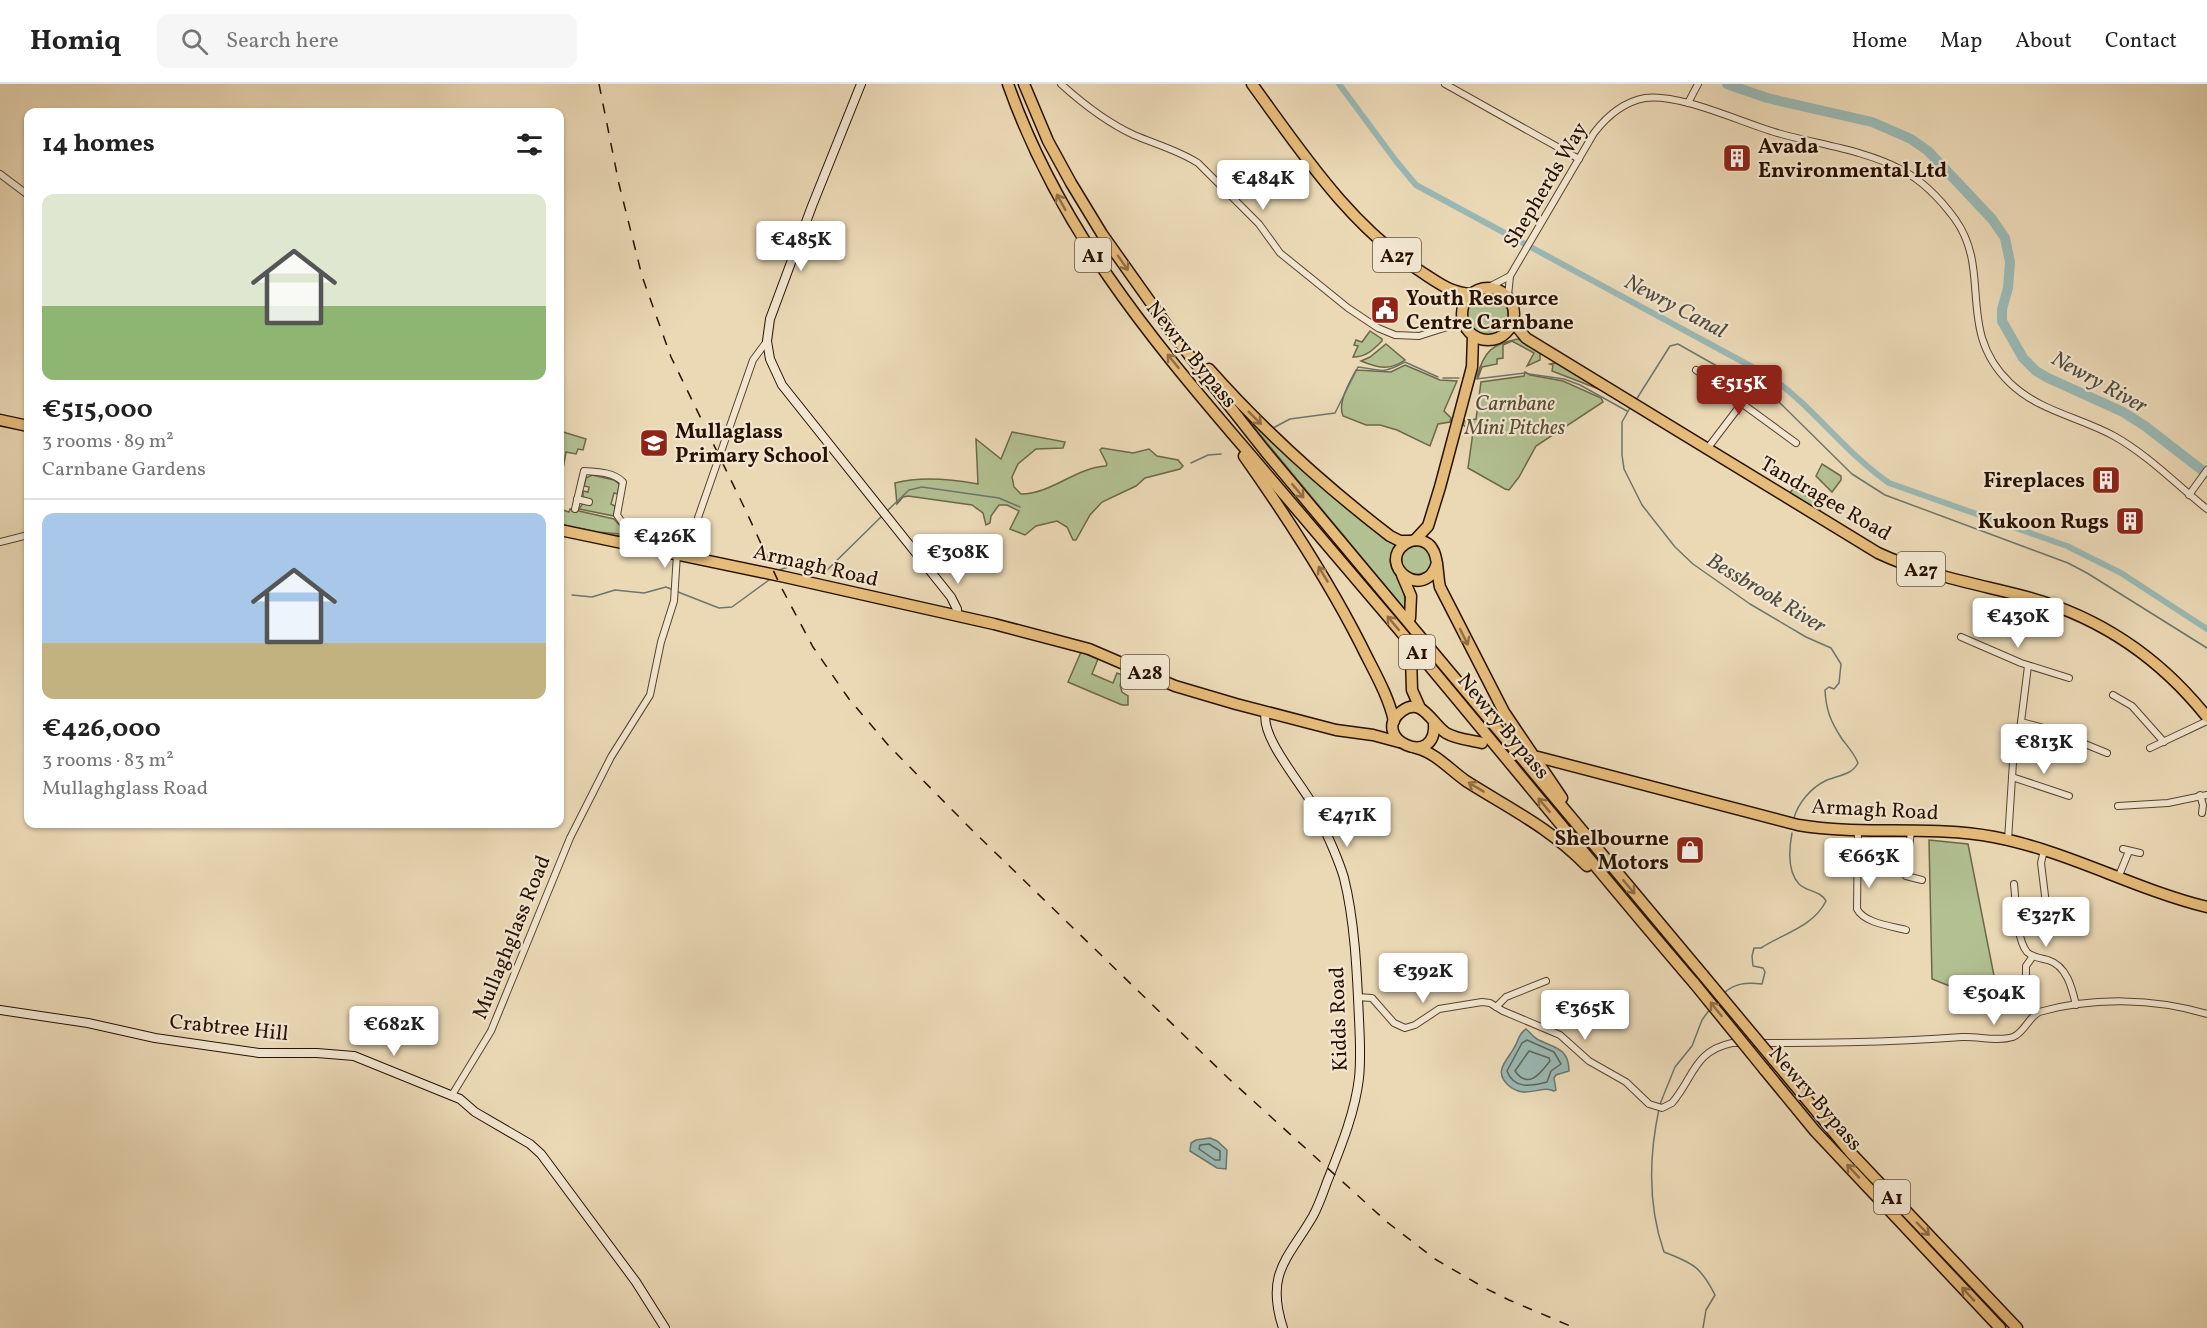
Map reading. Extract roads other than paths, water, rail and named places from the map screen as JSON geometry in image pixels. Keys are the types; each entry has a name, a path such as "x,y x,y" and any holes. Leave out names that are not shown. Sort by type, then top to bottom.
{"highway":[{"name":"Newry Bypass","path":"1008,84 1046,174 1083,240 1126,304 1209,407 1391,620 1815,1131 2000,1328"},
{"name":"Newry Bypass","path":"1024,84 1048,141 1102,234 1158,314 1265,452 1851,1153 2017,1328"},
{"name":"A27","path":"1252,84 1305,157 1358,221 1403,260 1451,291 1471,294 1487,288"},
{"path":"1487,288 1495,288 1508,296"},
{"path":"1451,291 1462,318 1473,336 1479,339 1494,340"},
{"path":"1462,318 1462,307 1471,294"},
{"name":"A27","path":"1508,296 1514,309 1513,322"},
{"path":"1158,314 1234,397 1321,481 1390,536 1400,541 1426,543 1431,546"},
{"path":"1513,322 1506,333 1480,352 1472,367 1428,526 1431,546 1437,557 1440,587 1488,684 1519,738 1591,843"},
{"name":"Tandragee Road","path":"1513,322 1526,338"},
{"name":"Tandragee Road","path":"1506,333 1526,338 1847,535 1892,559 1928,572 2056,606 2098,624 2133,646 2165,671 2207,719"},
{"path":"1472,367 1473,336"},
{"path":"1209,407 1321,570 1391,707 1396,737 1399,742"},
{"path":"0,420 24,425"},
{"path":"1410,618 1412,596 1396,563 1396,556 1399,550 1428,526"},
{"name":"Armagh Road","path":"564,531 994,624 1089,649 1180,688 1266,712"},
{"path":"1412,596 1431,574 1437,563"},
{"path":"1402,575 1414,581 1426,578"},
{"path":"1411,658 1412,690 1420,708"},
{"path":"1373,735 1394,724 1412,690"},
{"path":"1402,711 1413,707 1420,708 1448,734 1482,743"},
{"name":"A28","path":"1266,712 1346,732 1373,735 1416,748"},
{"path":"1429,742 1434,722"},
{"path":"1416,748 1448,734"},
{"path":"1416,748 1428,751 1467,782 1550,832 1622,898"},
{"name":"Armagh Road","path":"1538,757 1783,822 1812,827 1858,830 1969,833 2008,840 2044,850 2188,902 2207,906"}],"street":[{"path":"861,84 770,319 767,341 770,359 782,385 882,514 951,597 957,609 957,616"},
{"path":"1061,84 1131,134 1186,155 1197,163 1252,217 1280,253 1348,308 1378,328 1395,335 1419,336 1462,318"},
{"path":"1445,84 1579,159"},
{"path":"1688,103 1698,84"},
{"name":"Shepherds Way","path":"1508,296 1510,276 1601,124 1621,108 1644,99 1657,98 1688,103 1780,134 1877,159 1917,179 1947,209 1964,234 1973,263 1979,333 1985,348 2001,373 2022,393 2036,402 2118,438 2207,509"},
{"path":"0,174 24,192"},
{"name":"Shepherds Way","path":"1487,288 1510,276"},
{"name":"Mullaghglass Road","path":"452,1095 490,1031 570,838 611,757 650,695 675,591 681,555 693,528 753,360 767,341"},
{"path":"1696,370 1796,443"},
{"path":"1707,449 1742,403"},
{"path":"2189,495 2207,470"},
{"path":"575,509 584,471 617,476 623,482 617,515 622,522 693,528"},
{"path":"577,499 589,502"},
{"path":"0,542 24,536"},
{"path":"1961,637 2028,666 2069,678"},
{"path":"2008,840 2012,777 2028,666"},
{"path":"2113,695 2132,706 2164,742"},
{"name":"Kidds Road","path":"1266,712 1265,727 1313,805 1344,878 1352,920 1360,1055 1355,1099 1322,1196 1281,1268 1276,1296 1283,1328"},
{"path":"2150,748 2207,719"},
{"path":"2021,722 2048,729 2106,753"},
{"path":"2012,777 2069,796"},
{"path":"2118,806 2168,803 2204,795 2202,813"},
{"path":"1858,830 1857,909 1860,915 1906,930"},
{"path":"1911,831 1906,876 1922,880"},
{"path":"2044,850 2041,863 2046,912"},
{"path":"2118,878 2126,850 2140,854"},
{"path":"2014,884 2021,941 2033,956 2050,960 2062,968 2071,986 2076,1005"},
{"path":"2026,996 2026,966 2033,956"},
{"path":"1496,1007 1506,997 1546,981"},
{"path":"1357,997 1372,998 1394,1023 1405,1028 1415,1025 1435,1011 1487,1002 1560,1035 1587,1060 1620,1078 1644,1101 1662,1107 1683,1090 1702,1058 1713,1048 1732,1043 2010,1037 2019,1033 2033,1015 2039,1012 2110,1001 2162,1004 2207,1014"},
{"name":"Crabtree Hill","path":"0,1010 88,1023 154,1038 259,1053 317,1053 354,1056 452,1095 475,1112 530,1144 541,1154 636,1282 665,1328"}],"water":[{"path":"1526,1029 1537,1039 1559,1049 1566,1057 1569,1071 1556,1075 1554,1078 1556,1090 1554,1091 1543,1089 1521,1092 1515,1090 1504,1080 1501,1071 1503,1066 1520,1035"},
{"path":"1210,1138 1227,1150 1226,1169 1217,1168 1190,1151 1191,1143"}],"waterway":[{"name":"Newry Canal","path":"1339,84 1416,185 1769,376 1800,401 1857,457 1889,483 2067,546 2121,573 2207,629"},
{"name":"Newry River","path":"1727,84 1767,98 1872,122 1911,139 1928,151 1992,219 2005,238 2010,262 2002,321 2023,358 2036,371 2048,378 2123,412 2145,426 2207,474"},
{"name":"Bessbrook River","path":"1636,400 1670,346 1678,344 1777,400 1852,474 1885,495 2068,563 2207,648"},
{"path":"1273,428 1290,419 1335,413 1358,367 1386,370 1405,362 1438,377"},
{"path":"1476,379 1525,373"},
{"path":"1529,374 1564,379 1580,385 1627,411"},
{"path":"1443,378 1459,378"},
{"name":"Bessbrook River","path":"1631,406 1622,422 1624,469 1642,505 1675,547 1693,564 1750,604 1806,637 1831,648 1841,664 1839,683 1834,689 1829,687 1825,690 1827,704 1835,727 1858,763 1848,773 1825,781 1815,788 1802,802 1794,818"},
{"path":"1191,463 1208,455 1221,454"},
{"path":"886,512 909,490 922,487 999,498 1020,507"},
{"path":"779,570 795,565 824,573 883,515"},
{"path":"678,592 719,608 732,607 769,580"},
{"path":"572,595 592,597 615,590 644,593 666,587 671,589"},
{"name":"Bessbrook River","path":"1723,994 1741,984 1762,984 1765,972 1763,968 1753,966 1754,948 1761,948 1797,929 1814,917 1826,901 1820,895 1802,887 1795,879 1790,860 1792,833"},
{"name":"Bessbrook River","path":"1660,1104 1675,1067 1692,1046 1702,1020 1710,1009"},
{"name":"Bessbrook River","path":"1659,1109 1652,1163 1655,1217 1664,1252 1695,1267 1715,1295 1706,1310 1703,1328"}],"railway":[{"path":"599,84 619,184 642,276 671,357 780,585 813,647 849,699 889,746 972,830 1228,1078 1387,1222 1435,1259 1483,1287 1575,1328"}],"place":[{"name":"Avada Environmental Ltd","path":"1737,158"},
{"name":"Youth Resource Centre Carnbane","path":"1385,310"},
{"name":"Mullaglass Primary School","path":"654,443"},
{"name":"Fireplaces","path":"2106,480"},
{"name":"Kukoon Rugs","path":"2130,521"},
{"name":"Shelbourne Motors","path":"1690,850"}],"park label":[{"name":"Carnbane Mini Pitches","path":"1515,415"}]}
